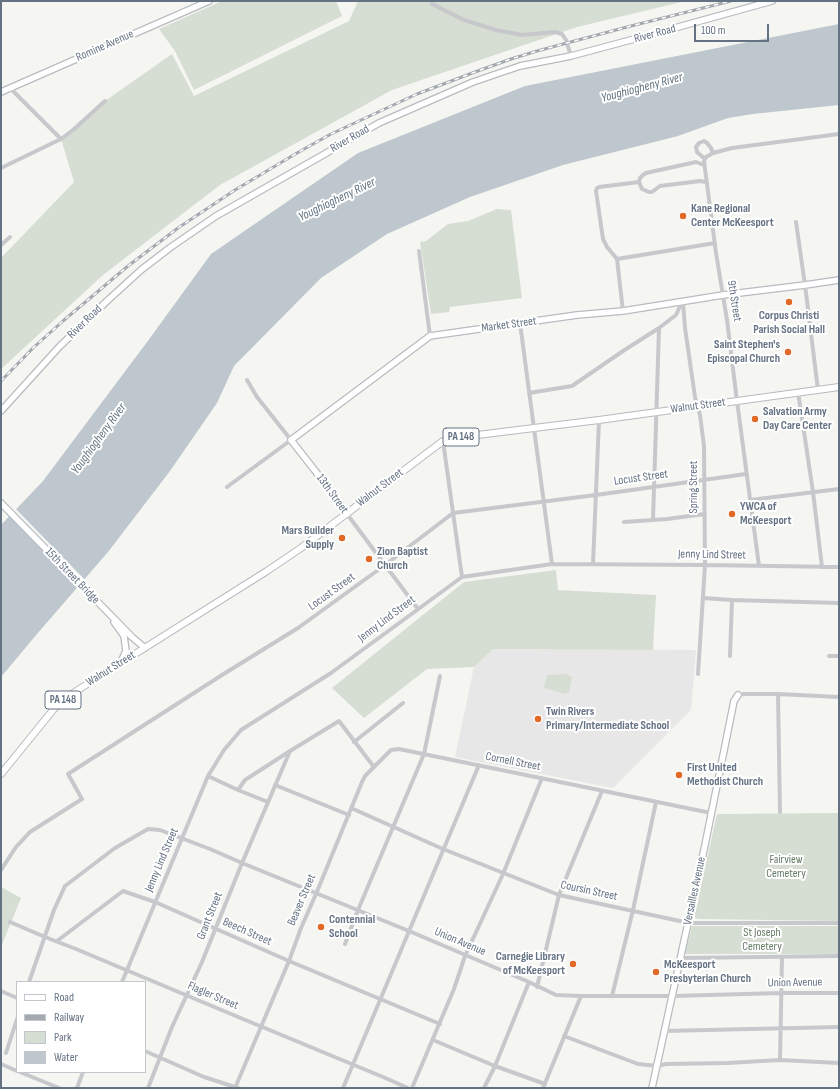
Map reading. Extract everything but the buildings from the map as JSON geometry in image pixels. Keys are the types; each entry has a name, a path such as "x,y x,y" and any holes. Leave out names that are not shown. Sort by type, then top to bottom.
{"main road":[{"name":"Walnut Street","path":"1,774 53,710 64,700 92,680 267,571 301,548 443,441 453,438 599,420 839,387"}],"street":[{"name":"Romine Avenue","path":"1,92 209,1"},
{"name":"River Road","path":"1,411 60,346 107,301 147,266 216,216 379,123 473,82 520,66 571,56 772,1"},
{"path":"432,4 464,20 496,30 522,35 555,32 562,34 566,40 571,56"},
{"path":"10,88 61,139"},
{"path":"1,168 61,139 73,130 105,100"},
{"path":"713,153 707,142 704,141 696,147 697,152 705,159 713,153 732,148 839,134"},
{"name":"9th Street","path":"705,159 704,165 706,182 723,295 759,566"},
{"path":"704,165 696,162 646,173 640,178 639,182 642,189 649,192 652,192 660,186 700,181 706,182"},
{"path":"623,311 617,259 606,247 603,239 596,191 599,187 639,182"},
{"path":"796,222 818,390"},
{"path":"1,245 10,237"},
{"path":"617,259 715,243"},
{"path":"418,251 430,336"},
{"name":"Market Street","path":"227,487 430,336 577,315 623,311 723,295 805,286 839,280"},
{"path":"529,393 572,386 660,328 676,315 683,302"},
{"name":"Spring Street","path":"683,302 685,328 695,397 700,415 704,446 705,565 698,674"},
{"path":"520,323 552,564"},
{"path":"653,520 660,328"},
{"name":"13th Street","path":"247,380 257,397 317,473 346,514 418,608"},
{"path":"798,392 813,492 822,567"},
{"path":"593,564 599,420"},
{"path":"443,441 462,577"},
{"name":"Locust Street","path":"1,870 16,847 30,832 82,799 68,774 298,628 385,566 453,513 746,474"},
{"path":"750,500 839,488"},
{"name":"15th Street Bridge","path":"1,503 102,606 126,634 145,648"},
{"path":"624,522 705,514"},
{"name":"Jenny Lind Street","path":"122,981 208,776 224,750 241,730 331,673 462,577 552,564 839,567"},
{"path":"703,598 839,603"},
{"path":"730,656 732,600"},
{"path":"121,662 126,651 126,634"},
{"path":"829,656 839,656"},
{"path":"345,944 424,754 440,676"},
{"path":"738,696 745,694 778,694 839,697"},
{"path":"778,694 780,812"},
{"name":"Versailles Avenue","path":"652,1088 689,922 734,701 738,696"},
{"path":"354,742 403,703"},
{"path":"238,790 245,780 290,750 339,721 374,767"},
{"name":"Cornell Street","path":"374,767 391,750 399,749 711,813"},
{"name":"Grant Street","path":"148,1088 290,750"},
{"path":"343,1088 479,765"},
{"name":"Beaver Street","path":"236,1088 351,808 365,776 374,767"},
{"path":"208,776 268,802"},
{"path":"412,1088 440,1024 465,956 503,874 542,778"},
{"path":"275,785 348,815"},
{"path":"537,987 559,895 602,791"},
{"path":"612,996 633,910 656,802"},
{"name":"Coursin Street","path":"351,808 443,849 559,895 689,922 839,923"},
{"name":"Union Avenue","path":"30,981 44,937 65,886 115,848 148,829 160,830 210,849 316,894 409,931 556,995 673,996 839,993"},
{"name":"Beech Street","path":"58,942 123,891 155,902 289,961 440,1024"},
{"name":"Flagler Street","path":"10,922 408,1088"},
{"path":"681,958 839,956"},
{"path":"780,1060 782,957"},
{"path":"484,1088 529,982"},
{"path":"1,991 16,998"},
{"path":"433,1040 544,1086 581,996"},
{"path":"6,1053 16,1022"},
{"path":"664,1031 839,1027"},
{"path":"564,1036 638,1064 657,1066 666,1064 780,1060 839,1063"},
{"path":"146,1051 236,1088"},
{"path":"1,1064 16,1071"},
{"path":"22,1073 58,1088"},
{"path":"77,1088 83,1073"}],"shaded area":[{"path":"493,649 696,650 691,710 613,788 455,757 474,667"}],"green space":[{"path":"222,1 336,1 342,16 194,90 175,51 159,29"},
{"path":"358,1 686,1 577,27 392,90 220,185 103,275 1,369 1,258 74,182 61,139 105,101 172,54 194,96 349,21"},
{"path":"497,209 511,210 522,298 450,307 449,312 431,314 420,242 426,241 448,224 468,221"},
{"path":"556,570 558,590 656,595 653,650 493,649 474,667 427,669 364,718 332,688 464,582"},
{"path":"566,674 572,677 569,693 567,692 566,694 544,688 547,675"},
{"name":"Fairview Cemetery","path":"839,813 839,921 695,918 695,912 717,814"},
{"path":"1,887 21,898 1,947"},
{"name":"St Joseph Cemetery","path":"692,926 839,926 839,954 685,954"}],"water":[{"name":"Youghiogheny River","path":"839,24 839,105 728,118 678,136 563,165 470,197 387,234 321,278 234,366 217,403 170,471 108,552 1,677 1,525 43,481 211,254 358,153 525,86"}],"pier":[{"path":"15,508 86,581 79,588 8,515"}],"railway":[{"path":"1,381 33,348 63,321 128,266 178,228 235,190 331,134 417,94 511,59 627,27 731,1"}],"place":[{"name":"Kane Regional Center McKeesport","path":"683,216"},
{"name":"Corpus Christi Parish Social Hall","path":"789,302"},
{"name":"Saint Stephen's Episcopal Church","path":"788,352"},
{"name":"Salvation Army Day Care Center","path":"755,419"},
{"name":"YWCA of McKeesport","path":"732,514"},
{"name":"Mars Builder Supply","path":"342,538"},
{"name":"Zion Baptist Church","path":"369,559"},
{"name":"Twin Rivers Primary/Intermediate School","path":"538,719"},
{"name":"First United Methodist Church","path":"679,775"},
{"name":"Contennial School","path":"321,927"},
{"name":"Carnegie Library of McKeesport","path":"573,964"},
{"name":"McKeesport Presbyterian Church","path":"656,972"}]}
